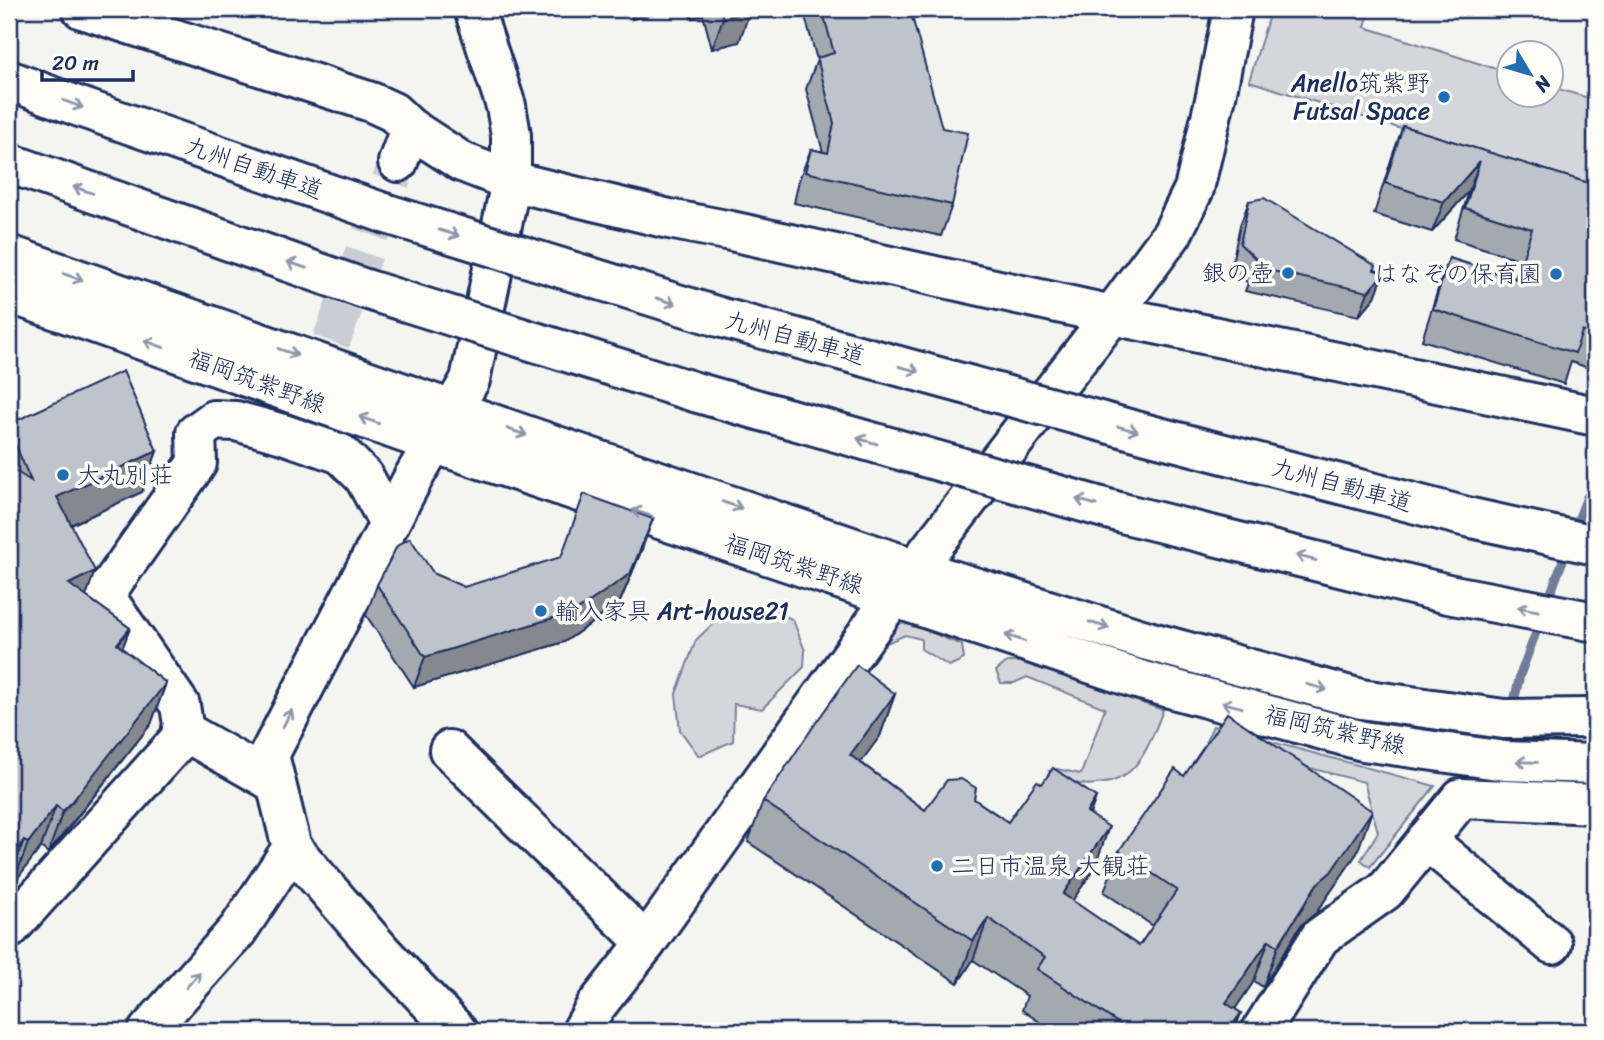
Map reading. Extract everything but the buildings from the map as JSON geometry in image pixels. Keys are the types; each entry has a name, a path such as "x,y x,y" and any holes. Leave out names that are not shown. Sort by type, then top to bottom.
{"main road":[{"path":"82,9 371,102 393,112 404,145 462,162 511,181 668,219 1595,416"},
{"path":"457,1031 381,951 292,848 269,755 389,523 470,380 511,181 512,135 506,106 474,9"},
{"path":"582,1031 596,1006 646,943 905,583 1172,234 1194,189 1233,9"},
{"name":"九州自動車道","path":"9,80 90,111 384,213 719,317 1400,500 1595,545"},
{"path":"9,163 362,288 695,392 1122,513 1448,594 1595,622"},
{"name":"福岡筑紫野線","path":"9,255 452,410 905,583 1137,679 1363,741 1505,761 1595,764"},
{"name":"福岡筑紫野線","path":"9,293 433,443 905,583 1148,641 1361,699 1504,719 1595,718"},
{"path":"9,929 180,738 183,725 180,705 104,595 197,463 196,433 214,420 298,429 341,454 364,477 389,523"},
{"path":"182,730 275,783"},
{"path":"449,750 646,943"},
{"path":"1261,1031 1320,937 1385,891 1461,798 1595,804"},
{"path":"1426,840 1552,944"},
{"path":"148,1031 238,930 292,848"}],"shaded area":[{"name":"Anello筑紫野 Futsal Space","path":"1271,9 1370,9 1365,27 1496,69 1496,108 1566,108 1566,91 1595,100 1595,190 1249,81"},
{"path":"765,605 793,620 805,651 804,667 762,709 734,704 733,741 699,756 680,730 676,694 696,640 730,607"},
{"path":"895,618 962,645 964,659 949,666 921,649 921,639 905,635 882,645 879,652 869,655"},
{"path":"1007,662 1022,662 1163,710 1145,752 1131,770 1111,782 1071,782 1049,771 1057,769 1081,774 1105,708 1027,677 1014,683 1001,683 996,671"},
{"path":"1213,726 1435,786 1370,867 1361,860 1378,832 1364,782 1206,741"}],"waterway":[{"path":"1574,530 1587,497 1595,489"},
{"path":"1547,603 1568,547"},
{"path":"1515,697 1520,675 1540,622"}],"tunnel":[{"path":"311,395 398,162"}],"place":[{"name":"Anello筑紫野 Futsal Space","path":"1444,97"},
{"name":"銀の壺","path":"1288,273"},
{"name":"はなぞの保育園","path":"1556,274"},
{"name":"大丸別荘","path":"63,475"},
{"name":"輸入家具 Art-house21","path":"541,611"},
{"name":"二日市温泉 大観荘","path":"937,866"}]}
